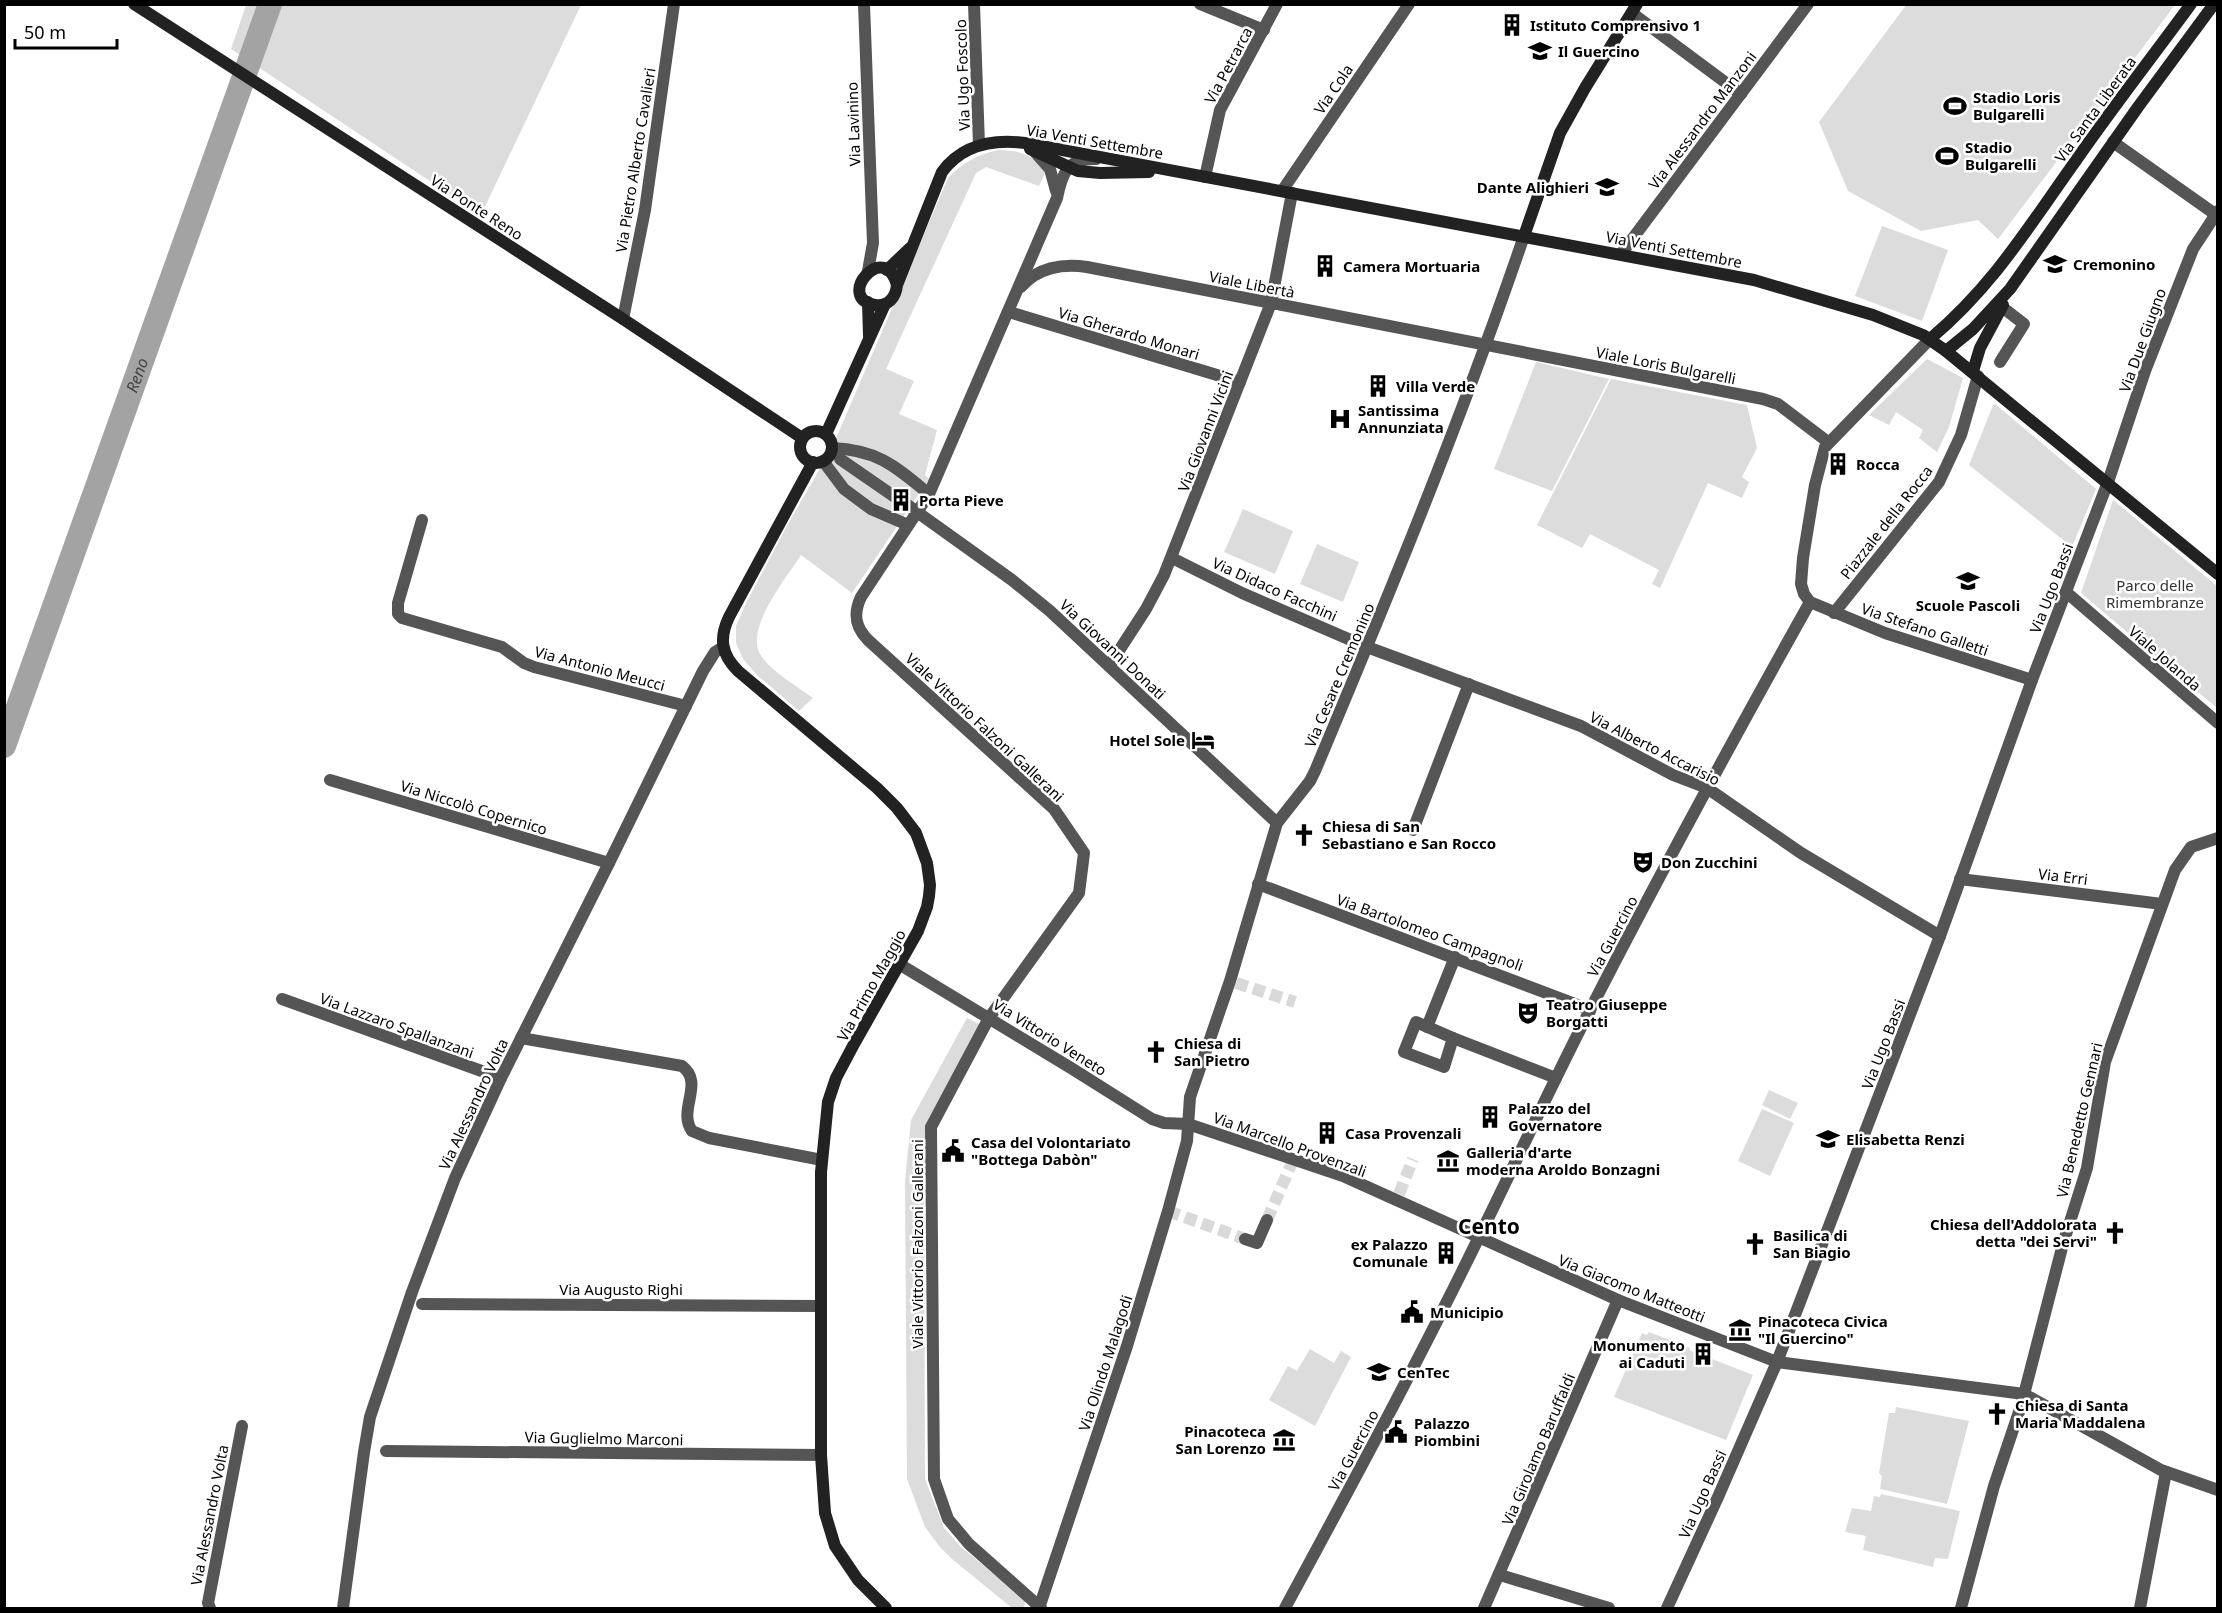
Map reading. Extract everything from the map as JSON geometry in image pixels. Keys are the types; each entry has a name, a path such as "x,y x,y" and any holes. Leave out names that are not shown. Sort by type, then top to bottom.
{"street":[{"name":"Via Ponte Reno","path":"134,4 623,319 802,438"},
{"name":"Via Pietro Alberto Cavalieri","path":"623,319 645,210 674,4"},
{"name":"Via Lavinino","path":"864,4 873,243 879,270"},
{"name":"Via Ugo Foscolo","path":"974,4 979,145"},
{"path":"1200,4 1264,30"},
{"name":"Via Petrarca","path":"1205,177 1220,110 1277,4"},
{"name":"Via Cola","path":"1287,192 1409,4"},
{"name":"Via Alessandro Manzoni","path":"1621,254 1808,4"},
{"name":"Via Santa Liberata","path":"1930,339 1975,298 2002,266 2085,147 2191,4"},
{"path":"1946,351 1988,314 2022,272 2112,142 2214,4"},
{"path":"1524,236 1553,148 1563,126 1634,9 1740,94"},
{"name":"Via Venti Settembre","path":"1003,141 1035,151 1068,167 1094,173 1182,172"},
{"name":"Via Venti Settembre","path":"897,285 942,172 962,152 979,145 1003,141 1114,159 1754,280 1873,315 1930,339 2108,482 2217,574"},
{"name":"Via Due Giugno","path":"2108,482 2145,371 2193,249 2216,212 2112,142"},
{"path":"1035,151 1050,169 1057,198"},
{"path":"1068,167 1083,159 1114,159"},
{"name":"Viale Libertà","path":"929,494 1009,312 1057,198 1061,178 1068,167"},
{"name":"Via Giovanni Vicini","path":"1109,666 1146,609 1172,558 1271,303 1287,192"},
{"name":"Via Cesare Cremonino","path":"1188,1124 1190,1097 1230,981 1277,823 1310,782 1315,771 1406,554 1524,236"},
{"name":"Via Venti Settembre","path":"879,270 913,245"},
{"name":"Viale Libertà","path":"1018,290 1030,278 1043,271 1076,265 1484,344"},
{"path":"825,434 869,337 885,304 894,297 897,285 892,274 879,270 864,275 860,287 861,293 868,302 874,305 885,304"},
{"path":"1975,374 1980,348 2022,272"},
{"path":"868,302 869,337"},
{"path":"2000,362 2024,324 2002,307"},
{"name":"Via Gherardo Monari","path":"1009,312 1240,382"},
{"path":"1810,602 1801,584 1803,558 1822,454 1828,442 1930,339"},
{"path":"1430,465 1434,465 1484,344"},
{"name":"Viale Loris Bulgarelli","path":"1484,344 1771,401 1828,442"},
{"name":"Piazzale della Rocca","path":"1834,613 1939,482 1961,435 1975,374"},
{"path":"723,647 722,633 729,617 818,462 831,453 832,442 825,434 821,431 810,432 802,438 800,448 804,457 818,462 844,489 871,509 908,525 929,494 891,463 866,452 832,448"},
{"path":"840,459 895,497"},
{"name":"Via Ugo Bassi","path":"1667,1608 1777,1362 1940,936 2032,680 2108,482"},
{"name":"Via Giovanni Donati","path":"906,504 1028,592 1277,823"},
{"name":"Via Antonio Meucci","path":"422,520 398,603 398,614 402,618 502,646 524,663 534,667 686,706"},
{"name":"Viale Vittorio Falzoni Gallerani","path":"908,525 857,606 856,619 860,631 1054,809 1084,853 1079,893 989,1018 931,1127 934,1479 948,1519 969,1544 1040,1608"},
{"name":"Via Didaco Facchini","path":"1172,558 1242,593 1367,647"},
{"name":"Viale Jolanda","path":"2066,592 2217,723"},
{"name":"Via Stefano Galletti","path":"1810,602 1884,633 2032,680"},
{"name":"Via Guercino","path":"1286,1608 1479,1238 1590,1011 1707,788 1810,602"},
{"name":"Via Alessandro Volta","path":"343,1608 364,1452 376,1398 455,1178 501,1078 686,706 710,659 723,647"},
{"name":"Via Primo Maggio","path":"723,647 728,660 738,671 877,788 897,808 916,833 927,863 929,896 918,932 854,1044 831,1090 822,1160 821,1455 825,1513 835,1546 858,1580 886,1608"},
{"name":"Via Alberto Accarisio","path":"1367,647 1581,726 1673,775 1707,788 1801,853 1940,936"},
{"path":"1413,830 1469,684"},
{"name":"Via Niccolò Copernico","path":"330,780 609,863"},
{"name":"Via Benedetto Gennari","path":"1961,1608 1995,1486 2024,1394 2055,1272 2087,1168 2105,1062 2175,870 2186,852 2197,843 2217,838"},
{"name":"Via Erri","path":"1960,879 2162,904"},
{"name":"Via Bartolomeo Campagnoli","path":"1258,884 1455,957 1590,1011"},
{"path":"1427,1027 1455,957"},
{"name":"Via Vittorio Veneto","path":"899,964 1152,1119 1164,1123 1188,1124"},
{"name":"Via Lazzaro Spallanzani","path":"282,999 501,1078"},
{"path":"1453,1038 1444,1067 1404,1052 1416,1022 1556,1078"},
{"path":"521,1038 682,1066 690,1072 692,1080 686,1118 692,1131 710,1138 822,1160"},
{"name":"Via Marcello Provenzali","path":"1188,1124 1398,1197 1479,1238"},
{"name":"Via Olindo Malagodi","path":"1040,1608 1127,1346 1168,1211 1187,1141 1188,1124"},
{"path":"1245,1239 1257,1243 1267,1220"},
{"name":"Via Giacomo Matteotti","path":"1479,1238 1618,1300 1777,1362 2024,1394 2166,1472 2217,1491"},
{"name":"Via Girolamo Baruffaldi","path":"1484,1608 1618,1300"},
{"name":"Via Augusto Righi","path":"422,1304 821,1306"},
{"name":"Via Alessandro Volta","path":"210,1608 208,1603 242,1426"},
{"name":"Via Guglielmo Marconi","path":"386,1451 821,1455"},
{"path":"2140,1608 2166,1472"},
{"path":"1500,1575 1609,1608"}],"green space":[{"path":"246,4 581,5 481,215 231,49"},
{"name":"Stadio Bulgarelli","path":"1907,4 2175,5 1998,239 1978,220 1921,231 1848,191 1819,122"},
{"path":"998,150 1019,152 1035,160 1046,171 1039,186 986,167 976,173 886,369 914,381 899,414 937,430 925,475 929,479 852,593 801,555 770,603 758,631 757,643 760,654 777,672 813,698 799,711 757,675 743,659 736,643 736,626 788,524 822,465 832,455 834,443 948,178 971,160"},
{"path":"1882,226 1948,250 1922,321 1855,296"},
{"path":"1927,359 1963,378 1949,427 1937,452 1919,438 1923,430 1896,412 1889,425 1869,415"},
{"path":"1536,362 1609,379 1552,491 1494,469"},
{"path":"1611,379 1747,405 1757,448 1742,477 1749,482 1742,498 1708,483 1660,588 1652,584 1659,570 1590,534 1582,548 1537,525"},
{"path":"1994,403 2096,489 2072,547 1969,465"},
{"name":"Parco delle Rimembranze","path":"2113,500 2217,586 2217,708 2081,593"},
{"path":"1243,509 1293,531 1275,574 1224,552"},
{"path":"1317,544 1359,562 1343,602 1300,584"},
{"path":"967,1018 981,1025 929,1122 924,1181 925,1479 944,1528 961,1547 1026,1601 1023,1608 1012,1608 939,1546 925,1527 907,1479 905,1181 911,1120"},
{"path":"1769,1090 1798,1103 1790,1119 1762,1105"},
{"path":"1762,1109 1794,1123 1770,1176 1738,1161"},
{"path":"1649,1332 1753,1375 1726,1440 1614,1397 1642,1333 1647,1335"},
{"path":"1310,1349 1334,1363 1341,1351 1351,1357 1315,1426 1269,1400 1288,1366 1297,1371"},
{"path":"1896,1407 1969,1421 1947,1504 1880,1489 1882,1476 1879,1473 1889,1413 1895,1413"},
{"path":"1881,1494 1960,1511 1948,1559 1935,1558 1933,1567 1863,1550 1866,1536 1845,1532 1852,1508 1871,1511 1874,1496 1880,1497"}],"waterway":[{"name":"Reno","path":"4,746 270,4"}],"tunnel":[{"path":"1236,983 1295,1002"},
{"path":"1267,1220 1294,1158"},
{"path":"1399,1194 1413,1159"},
{"path":"1168,1211 1245,1239"}],"place":[{"name":"Istituto Comprensivo 1","path":"1512,25"},
{"name":"Il Guercino","path":"1540,51"},
{"name":"Stadio Loris Bulgarelli","path":"1955,106"},
{"name":"Stadio Bulgarelli","path":"1947,156"},
{"name":"Dante Alighieri","path":"1607,187"},
{"name":"Cremonino","path":"2055,264"},
{"name":"Camera Mortuaria","path":"1325,266"},
{"name":"Villa Verde","path":"1378,386"},
{"name":"Santissima Annunziata","path":"1340,419"},
{"name":"Rocca","path":"1838,464"},
{"name":"Porta Pieve","path":"901,500"},
{"name":"Scuole Pascoli","path":"1968,581"},
{"name":"Hotel Sole","path":"1203,740"},
{"name":"Chiesa di San Sebastiano e San Rocco","path":"1304,835"},
{"name":"Don Zucchini","path":"1643,862"},
{"name":"Teatro Giuseppe Borgatti","path":"1528,1013"},
{"name":"Chiesa di San Pietro","path":"1156,1052"},
{"name":"Palazzo del Governatore","path":"1490,1117"},
{"name":"Casa Provenzali","path":"1327,1133"},
{"name":"Elisabetta Renzi","path":"1828,1139"},
{"name":"Casa del Volontariato \"Bottega Dabòn\"","path":"953,1151"},
{"name":"Galleria d'arte moderna Aroldo Bonzagni","path":"1448,1161"},
{"name":"Chiesa dell'Addolorata detta \"dei Servi\"","path":"2115,1233"},
{"name":"Basilica di San Biagio","path":"1755,1244"},
{"name":"ex Palazzo Comunale","path":"1446,1253"},
{"name":"Municipio","path":"1412,1312"},
{"name":"Pinacoteca Civica \"Il Guercino\"","path":"1740,1330"},
{"name":"Monumento ai Caduti","path":"1703,1354"},
{"name":"CenTec","path":"1379,1372"},
{"name":"Chiesa di Santa Maria Maddalena","path":"1997,1414"},
{"name":"Palazzo Piombini","path":"1396,1432"},
{"name":"Pinacoteca San Lorenzo","path":"1284,1440"}],"district":[{"name":"Cento","path":"1489,1226"}]}
